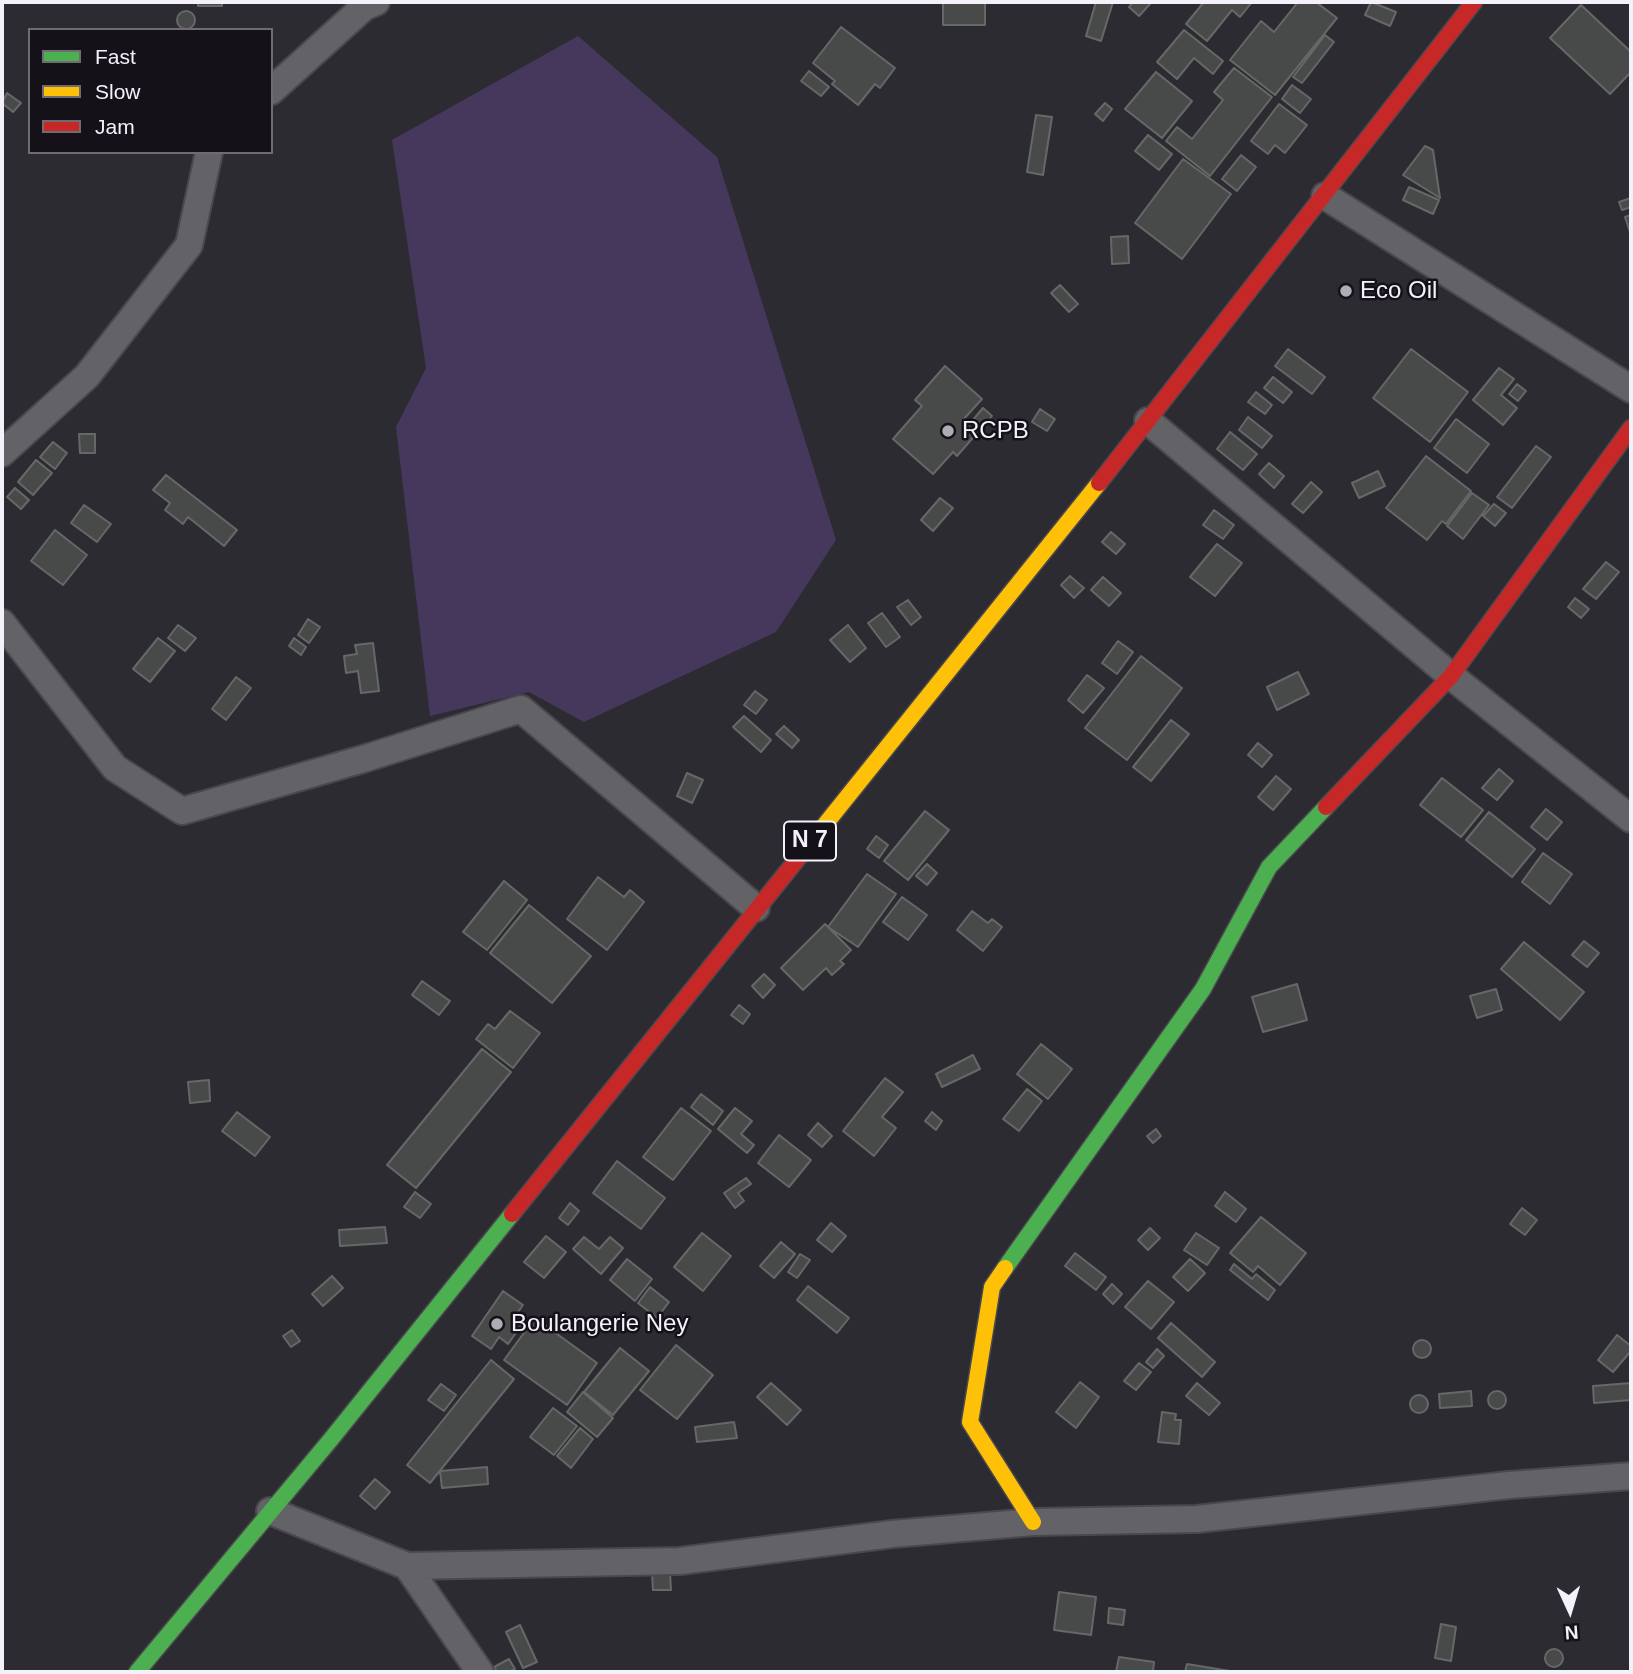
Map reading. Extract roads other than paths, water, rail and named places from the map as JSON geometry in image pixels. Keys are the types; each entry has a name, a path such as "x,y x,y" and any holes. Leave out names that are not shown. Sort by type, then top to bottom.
{"main road":[{"name":"N 7","path":"137,1672 341,1428 1148,421 1474,2"},
{"path":"1033,1522 970,1422 992,1287 1203,989 1269,867 1451,676 1631,428"}],"street":[{"path":"273,89 363,6 376,2"},
{"path":"2,453 87,376 189,245 209,154"},
{"path":"1325,196 1631,389"},
{"path":"1148,421 1451,676 1631,819"},
{"path":"2,623 115,768 182,811 363,760 522,709 756,908"},
{"path":"270,1511 407,1566 680,1560 892,1534 1033,1522 1197,1519 1509,1485 1631,1476"},
{"path":"407,1566 480,1672"}],"place":[{"name":"Eco Oil","path":"1346,291"},
{"name":"RCPB","path":"948,431"},
{"name":"Boulangerie Ney","path":"497,1324"}]}
